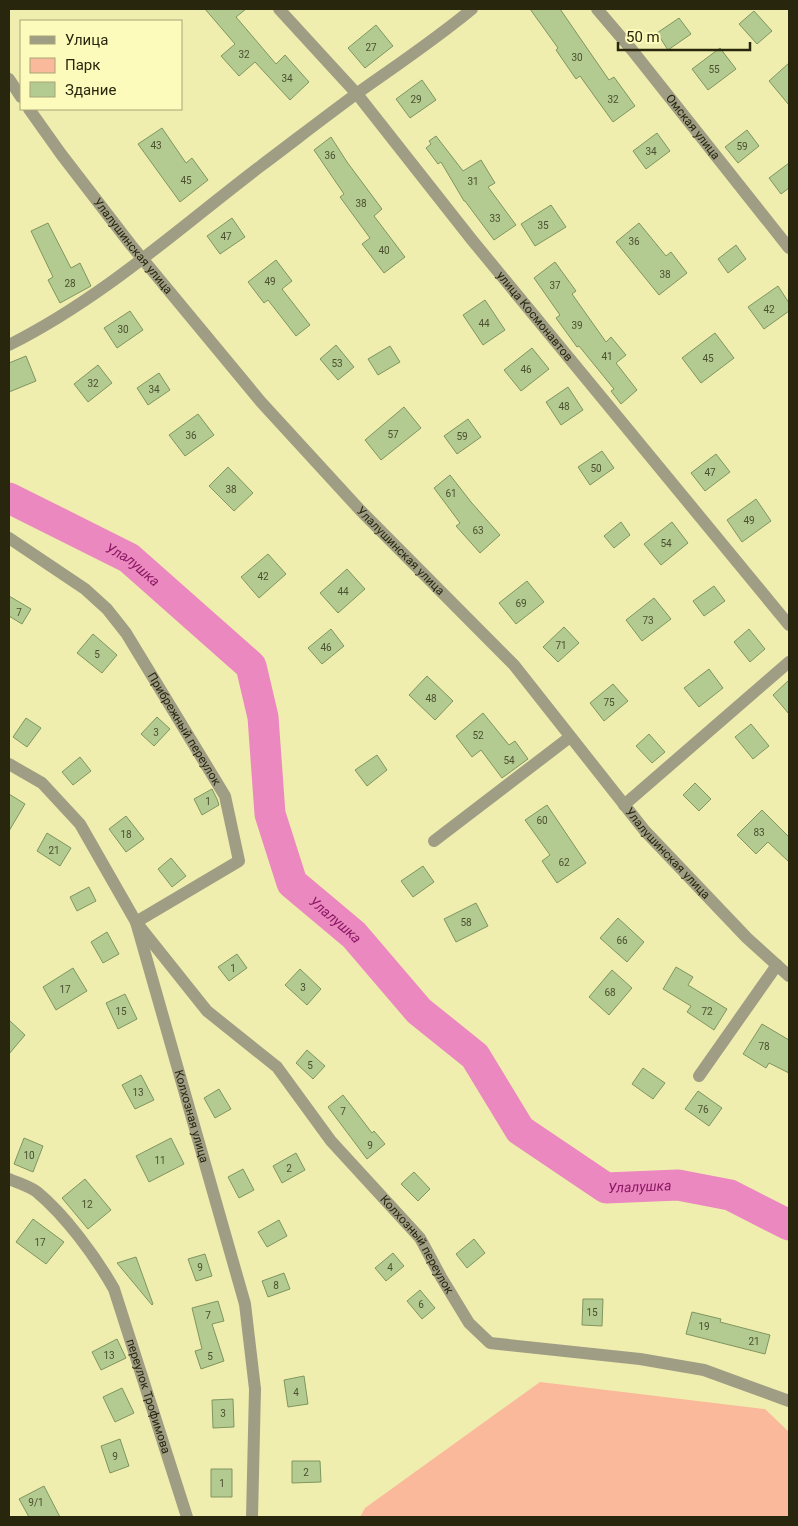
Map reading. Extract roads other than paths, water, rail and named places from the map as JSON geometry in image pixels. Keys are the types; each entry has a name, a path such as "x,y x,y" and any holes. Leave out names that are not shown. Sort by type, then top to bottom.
{"street":[{"name":"улица Космонавтов","path":"279,9 356,94 472,240 789,625"},
{"path":"9,345 80,305 142,260 356,94 450,27 472,9"},
{"name":"Омская улица","path":"597,9 789,248"},
{"path":"9,79 20,96"},
{"name":"Улалушинская улица","path":"30,110 60,154 142,260 262,402 360,511 514,666 645,831 733,924 789,976"},
{"name":"Прибрежный переулок","path":"10,541 85,589 107,609 126,633 225,796 239,861 136,922"},
{"path":"624,806 789,662"},
{"path":"434,841 570,737"},
{"name":"Колхозная улица","path":"9,764 42,783 80,824 136,922 245,1304 255,1389 252,1517"},
{"name":"Колхозный переулок","path":"136,922 207,1011 277,1067 331,1141 420,1238 441,1277 469,1322 490,1343 640,1359 704,1370 789,1401"},
{"path":"699,1076 778,965"},
{"name":"переулок Трофимова","path":"9,1179 36,1191 60,1215 106,1275 114,1289 187,1517"}],"waterway":[{"name":"Улалушка","path":"9,498 129,558 251,666 263,717 270,814 292,883 354,935 419,1011 475,1056 520,1130 606,1188 678,1185 730,1195 789,1225"}]}
